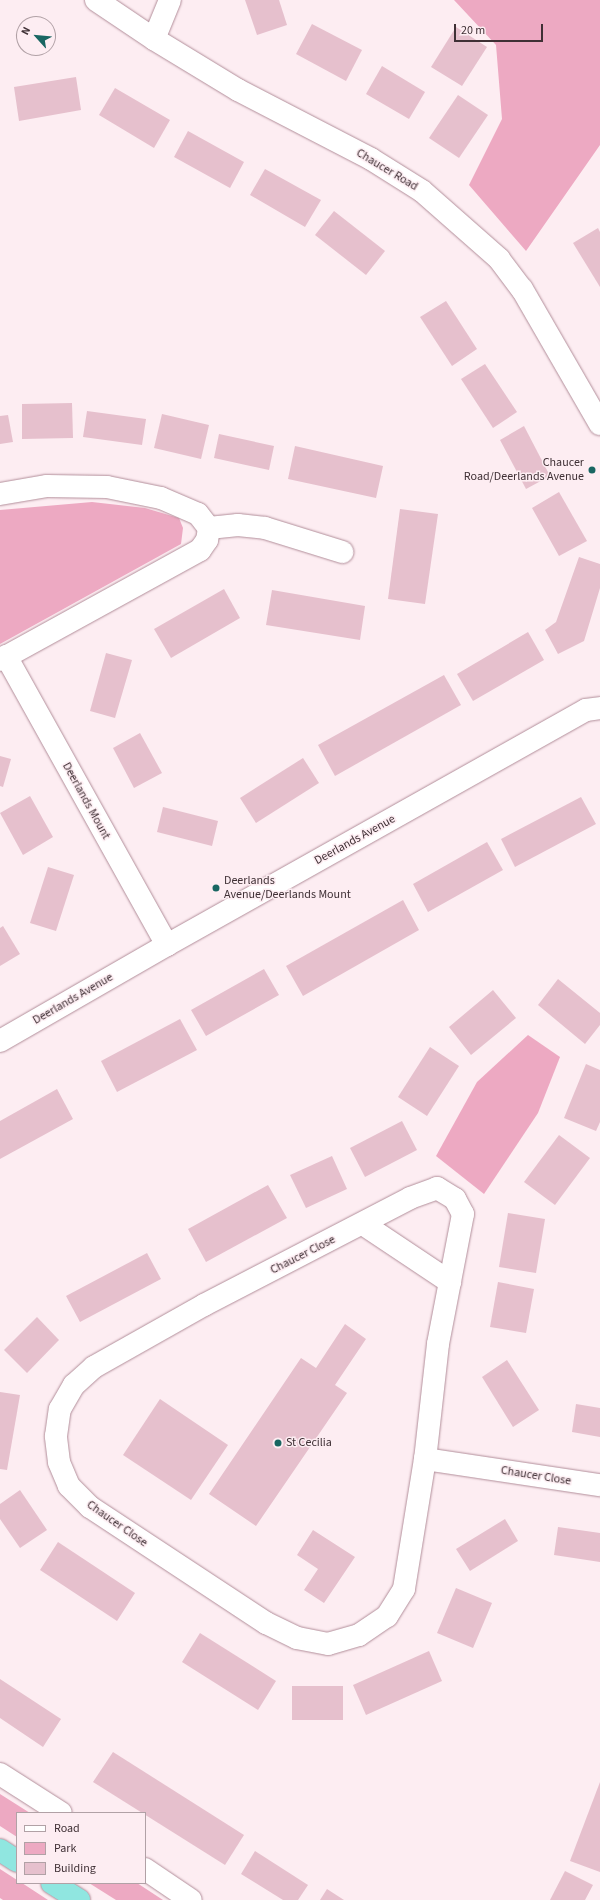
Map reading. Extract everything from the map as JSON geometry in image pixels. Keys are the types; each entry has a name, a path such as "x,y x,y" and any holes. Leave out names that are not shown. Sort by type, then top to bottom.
{"highway":[{"path":"0,1850 16,1860"},
{"path":"54,1884 79,1900"}],"street":[{"name":"Chaucer Road","path":"96,0 154,39 238,90 371,159 422,191 499,259 522,289 600,424"},
{"path":"154,39 170,0"},
{"path":"0,494 47,486 106,486 161,498 198,514 209,528 238,525 265,528 342,552"},
{"name":"Deerlands Mount","path":"167,945 3,658 200,550 207,540 209,528"},
{"name":"Deerlands Avenue","path":"0,1041 167,945 593,709 600,692"},
{"name":"Chaucer Close","path":"437,1188 455,1199 462,1214 438,1344 424,1459 404,1589 387,1616 359,1635 328,1644 297,1638 266,1623 90,1508 69,1486 60,1462 56,1436 60,1409 74,1385 94,1367 204,1306 362,1224 410,1198 437,1188"},
{"path":"362,1224 450,1282"},
{"name":"Chaucer Close","path":"424,1459 600,1485"},
{"path":"0,1774 59,1812"},
{"path":"146,1871 191,1900"}],"green space":[{"path":"454,0 600,0 600,145 526,251 469,185 502,119 496,45"},
{"path":"92,502 145,508 179,518 183,528 181,544 0,644 0,510"},
{"path":"528,1035 560,1057 538,1113 484,1194 436,1156 477,1082"},
{"path":"0,1794 28,1812 16,1812 16,1836 0,1826"},
{"path":"0,1869 16,1879 16,1884 24,1884 48,1900 3,1900 0,1898"},
{"path":"91,1884 139,1884 163,1900 116,1900"}],"building":[{"path":"245,0 279,0 287,25 257,35"},
{"path":"312,24 362,50 346,81 296,54"},
{"path":"456,27 487,47 462,86 431,67"},
{"path":"382,66 425,92 409,119 366,94"},
{"path":"76,77 81,110 19,121 14,87"},
{"path":"115,88 170,120 154,148 99,115"},
{"path":"458,95 488,115 459,158 429,138"},
{"path":"188,131 244,162 230,188 174,157"},
{"path":"265,169 321,200 305,227 250,195"},
{"path":"334,211 385,251 366,275 315,235"},
{"path":"598,228 600,232 600,287 573,243"},
{"path":"446,301 477,349 452,366 420,317"},
{"path":"485,364 517,412 493,428 461,379"},
{"path":"72,403 73,438 22,439 22,404"},
{"path":"87,411 146,419 142,445 83,437"},
{"path":"162,414 209,425 201,459 154,448"},
{"path":"8,415 13,442 0,444 0,416"},
{"path":"524,426 550,476 526,489 500,440"},
{"path":"219,434 274,446 269,470 214,458"},
{"path":"295,446 383,466 376,498 288,479"},
{"path":"559,492 587,541 559,556 532,508"},
{"path":"400,509 438,514 425,604 388,599"},
{"path":"579,557 600,564 600,588 584,641 558,654 545,630 556,622"},
{"path":"224,589 240,618 171,658 154,629"},
{"path":"272,590 365,606 360,640 266,625"},
{"path":"528,632 544,660 473,701 457,674"},
{"path":"106,653 132,660 115,718 90,711"},
{"path":"444,675 461,705 335,776 318,745"},
{"path":"140,733 162,773 134,788 113,748"},
{"path":"0,756 11,759 3,787 0,786"},
{"path":"303,758 319,783 256,823 240,798"},
{"path":"30,796 53,837 23,855 0,813"},
{"path":"581,797 596,824 515,867 501,839"},
{"path":"163,807 218,821 212,846 157,832"},
{"path":"487,842 503,870 428,912 413,884"},
{"path":"48,867 74,875 56,931 30,923"},
{"path":"403,900 419,930 303,996 286,966"},
{"path":"3,926 20,954 0,966 0,928"},
{"path":"264,969 279,995 206,1036 191,1010"},
{"path":"558,979 600,1013 600,1025 585,1044 538,1005"},
{"path":"493,990 516,1018 471,1055 449,1027"},
{"path":"180,1019 197,1050 117,1092 101,1061"},
{"path":"430,1047 459,1066 427,1116 398,1097"},
{"path":"586,1064 600,1070 600,1122 596,1131 564,1118"},
{"path":"57,1089 73,1119 0,1159 0,1121"},
{"path":"402,1121 417,1150 365,1177 350,1148"},
{"path":"559,1135 590,1158 555,1205 524,1182"},
{"path":"332,1156 347,1189 306,1208 290,1175"},
{"path":"268,1185 287,1218 206,1262 188,1229"},
{"path":"508,1213 545,1219 536,1273 499,1267"},
{"path":"147,1253 161,1279 80,1322 66,1296"},
{"path":"498,1282 534,1289 526,1333 490,1327"},
{"path":"37,1317 59,1340 27,1373 4,1350"},
{"name":"St Cecilia","path":"345,1324 366,1339 335,1385 347,1393 256,1526 209,1494 301,1358 316,1368"},
{"path":"507,1360 539,1410 513,1427 482,1377"},
{"path":"0,1392 20,1395 7,1470 0,1469"},
{"path":"160,1399 228,1445 191,1500 123,1455"},
{"path":"576,1404 600,1408 600,1437 572,1432"},
{"path":"20,1490 47,1530 20,1548 0,1519 0,1504"},
{"path":"505,1519 518,1541 470,1571 456,1549"},
{"path":"558,1527 600,1533 600,1562 554,1555"},
{"path":"313,1530 355,1557 324,1603 304,1590 318,1569 297,1555"},
{"path":"58,1542 135,1593 117,1621 40,1570"},
{"path":"456,1588 492,1603 473,1648 437,1633"},
{"path":"200,1633 276,1681 258,1710 182,1662"},
{"path":"429,1651 442,1681 366,1715 353,1685"},
{"path":"0,1679 61,1719 43,1747 0,1718"},
{"path":"292,1686 343,1686 343,1720 292,1720"},
{"path":"113,1752 244,1835 225,1865 146,1815 146,1812 141,1812 93,1782"},
{"path":"600,1782 600,1872 570,1861"},
{"path":"255,1851 308,1885 298,1900 283,1900 241,1874"},
{"path":"565,1871 593,1885 585,1900 550,1900"},
{"path":"327,1889 344,1900 320,1900"}],"place":[{"name":"Chaucer Road/Deerlands Avenue","path":"592,470"},
{"name":"Deerlands Avenue/Deerlands Mount","path":"216,888"},
{"name":"St Cecilia","path":"278,1443"}]}
